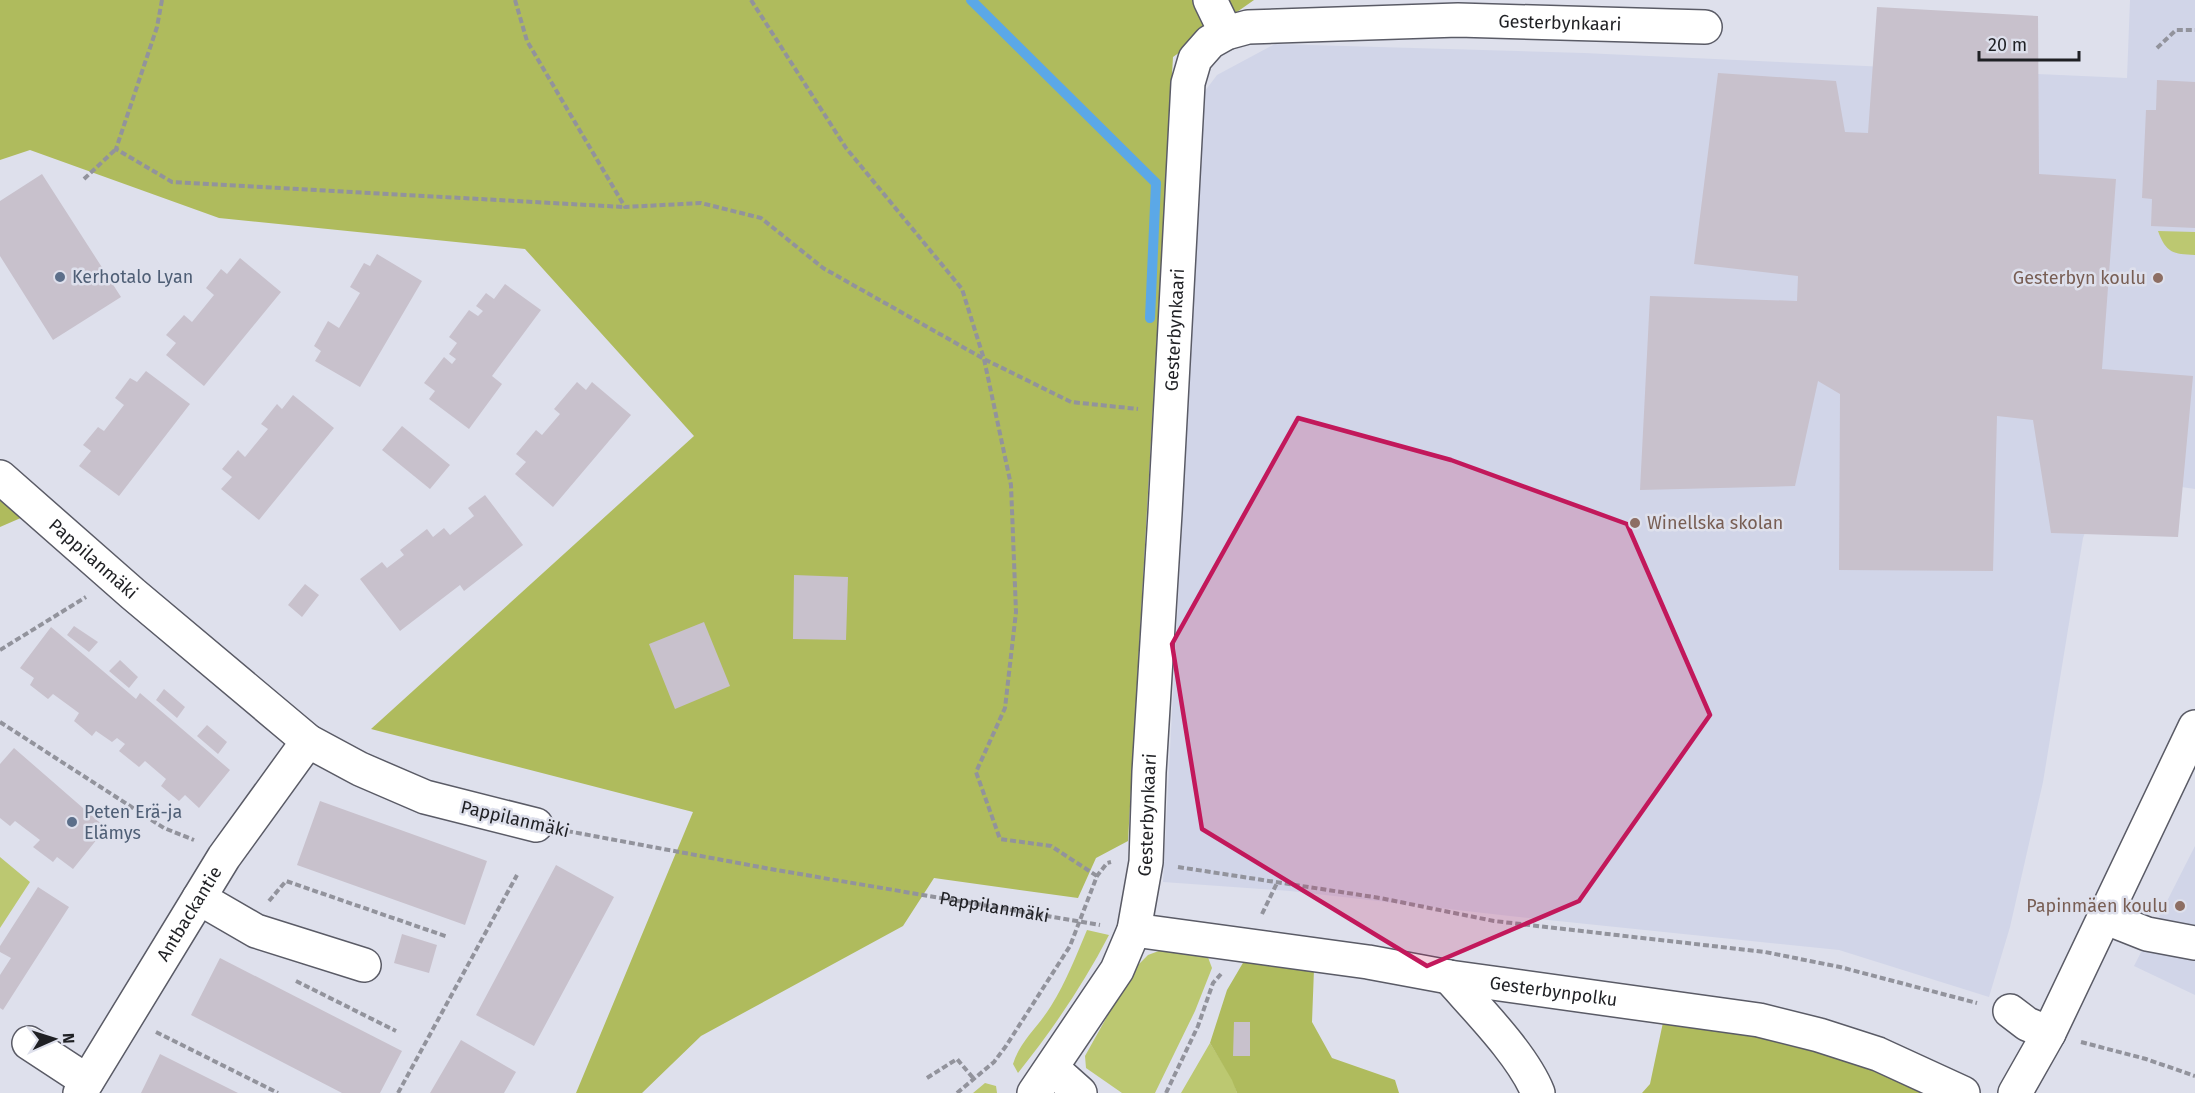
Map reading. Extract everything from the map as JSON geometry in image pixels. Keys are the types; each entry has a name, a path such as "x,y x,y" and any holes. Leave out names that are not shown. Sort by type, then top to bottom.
{"street":[{"path":"1210,0 1226,33"},
{"name":"Gesterbynkaari","path":"1043,1081 1117,970 1134,930 1146,862 1149,772 1188,83 1195,59 1210,42 1226,33 1248,27 1458,20 1705,27"},
{"name":"Pappilanmäki","path":"0,477 116,579 308,741 360,769 425,797 536,825"},
{"path":"2015,1093 2049,1034 2195,727"},
{"name":"Antbackantie","path":"83,1087 224,857 308,741"},
{"path":"199,898 256,931 364,965"},
{"path":"2104,917 2147,934 2195,943"},
{"name":"Gesterbynpolku","path":"1134,930 1759,1020 1819,1035 1878,1054 1963,1093"},
{"path":"1449,977 1501,1037 1534,1082 1538,1093"},
{"path":"2010,1011 2027,1024 2049,1034"},
{"path":"28,1043 83,1087"},
{"path":"1043,1081 1080,1093"}],"path":[{"path":"84,179 116,149 157,27 162,0"},
{"path":"514,0 527,41 625,207"},
{"path":"751,0 846,148 962,289 984,359 1011,484 1016,612 1005,708 976,772 1000,838 1051,846 1097,876"},
{"path":"2157,48 2176,30 2195,30"},
{"path":"116,149 172,182 625,207 701,203 761,218 823,268 984,359 1071,402 1138,408 1168,451"},
{"path":"0,650 116,579"},
{"path":"0,722 164,828 191,838 224,857"},
{"name":"Pappilanmäki","path":"536,825 776,870 1134,930"},
{"path":"957,1093 994,1062 1006,1046 1070,945 1077,921 1097,876 1107,863 1146,862 1380,898 1494,921 1765,952 1840,967 2010,1011"},
{"path":"398,1093 517,875"},
{"path":"247,926 286,881 448,937"},
{"path":"1166,1093 1198,1026 1214,983 1224,970"},
{"path":"126,1017 279,1093"},
{"path":"2091,1046 2146,1059 2195,1076"},
{"path":"927,1078 957,1059 975,1079"}],"highlighted area":[{"path":"1298,418 1451,460 1627,524 1710,715 1579,901 1427,966 1202,829 1172,644"}],"shaded area":[{"name":"Winellska skolan","path":"2130,0 2195,0 2195,489 2115,477 2094,508 2083,538 2043,782 2010,927 1989,997 1839,950 1290,891 1163,882 1205,91 1217,75 1275,44 1584,53 2127,78"},
{"name":"Papinmäen koulu","path":"2195,846 2195,995 2134,966"}],"green space":[{"path":"0,0 1254,0 1173,57 1128,841 1096,858 1078,898 934,878 903,926 701,1036 642,1093 576,1093 693,812 371,729 694,436 525,249 219,218 30,150 0,160"},
{"path":"2158,231 2195,232 2195,255 2171,251 2164,244"},
{"path":"0,496 23,517 0,527"},
{"path":"0,857 30,882 0,928"},
{"path":"1087,930 1109,935 1067,1006 1018,1073 1013,1064 1016,1056 1056,997"},
{"path":"1164,949 1206,952 1212,968 1195,1011 1155,1093 1122,1093 1086,1068 1085,1056 1133,970 1148,955"},
{"path":"1247,956 1314,969 1312,1022 1332,1058 1395,1080 1399,1093 1237,1093 1210,1043 1227,990"},
{"path":"1665,1013 1820,1045 1939,1093 1642,1093 1650,1084"},
{"path":"1210,1043 1233,1080 1237,1093 1181,1093"},
{"path":"985,1083 996,1086 997,1093 973,1093"}],"building":[{"path":"1877,7 2038,16 2039,174 2116,179 2102,369 2193,376 2178,537 2051,533 2033,420 1997,416 1993,571 1839,570 1840,394 1818,381 1795,486 1640,490 1650,296 1797,301 1798,276 1694,264 1718,73 1836,81 1845,132 1868,133"},
{"path":"2157,80 2195,82 2195,228 2151,226 2152,199 2142,198 2146,110 2156,110"},
{"name":"Kerhotalo Lyan","path":"42,174 121,297 53,340 0,256 0,201"},
{"path":"377,254 422,281 360,387 315,361 321,351 314,346 328,321 339,328 360,293 350,287 364,263 370,266"},
{"path":"240,258 281,292 204,386 166,355 176,343 166,335 184,315 192,322 214,295 206,288 221,269 227,274"},
{"path":"505,284 541,310 492,376 502,384 469,429 429,399 435,391 424,383 444,357 452,364 456,359 449,354 457,343 449,337 469,310 478,316 483,311 476,306 486,293 494,299"},
{"path":"146,371 190,404 119,496 79,466 91,451 83,445 98,427 104,431 124,405 115,398 130,378 137,382"},
{"path":"577,382 586,390 592,382 631,415 553,507 515,474 526,462 516,454 536,430 542,435 560,414 554,409"},
{"path":"293,395 334,428 259,520 221,489 232,477 222,469 238,450 245,457 268,429 261,424 277,404 282,409"},
{"path":"402,426 450,465 430,489 382,450"},
{"path":"485,495 523,545 464,591 460,585 400,631 360,579 382,562 387,568 404,555 400,550 427,529 433,537 444,528 450,535 474,516 468,508"},
{"path":"794,575 848,577 846,640 793,639"},
{"path":"305,584 319,595 302,617 288,605"},
{"path":"704,622 730,686 675,709 649,644"},
{"path":"74,626 98,642 89,652 67,635"},
{"path":"51,627 136,699 140,693 230,770 199,808 185,795 179,801 161,786 166,779 145,761 139,767 119,751 125,744 117,738 112,742 96,731 92,736 74,721 79,713 53,694 48,699 30,685 34,678 20,668"},
{"path":"120,660 138,677 129,688 109,671"},
{"path":"164,689 185,707 177,718 156,700"},
{"path":"207,725 227,742 218,754 197,736"},
{"path":"14,748 106,828 73,869 57,857 53,862 33,847 40,840 15,821 10,826 0,818 0,764"},
{"path":"320,801 487,861 465,925 297,865"},
{"path":"556,865 614,897 534,1046 476,1015"},
{"path":"38,887 69,907 3,1010 0,1008 0,975 11,958 0,952 0,946"},
{"path":"402,934 437,945 429,973 394,963"},
{"path":"220,958 402,1051 380,1093 342,1093 191,1015"},
{"path":"1234,1022 1250,1022 1250,1056 1233,1056"},
{"path":"461,1040 516,1072 504,1093 430,1093"},
{"path":"160,1054 238,1093 141,1093"}],"waterway":[{"path":"971,0 1156,183 1150,318"}],"place":[{"name":"Kerhotalo Lyan","path":"60,277"},
{"name":"Gesterbyn koulu","path":"2158,278"},
{"name":"Winellska skolan","path":"1635,523"},
{"name":"Peten Erä-ja Elämys","path":"72,822"},
{"name":"Papinmäen koulu","path":"2180,906"}]}
